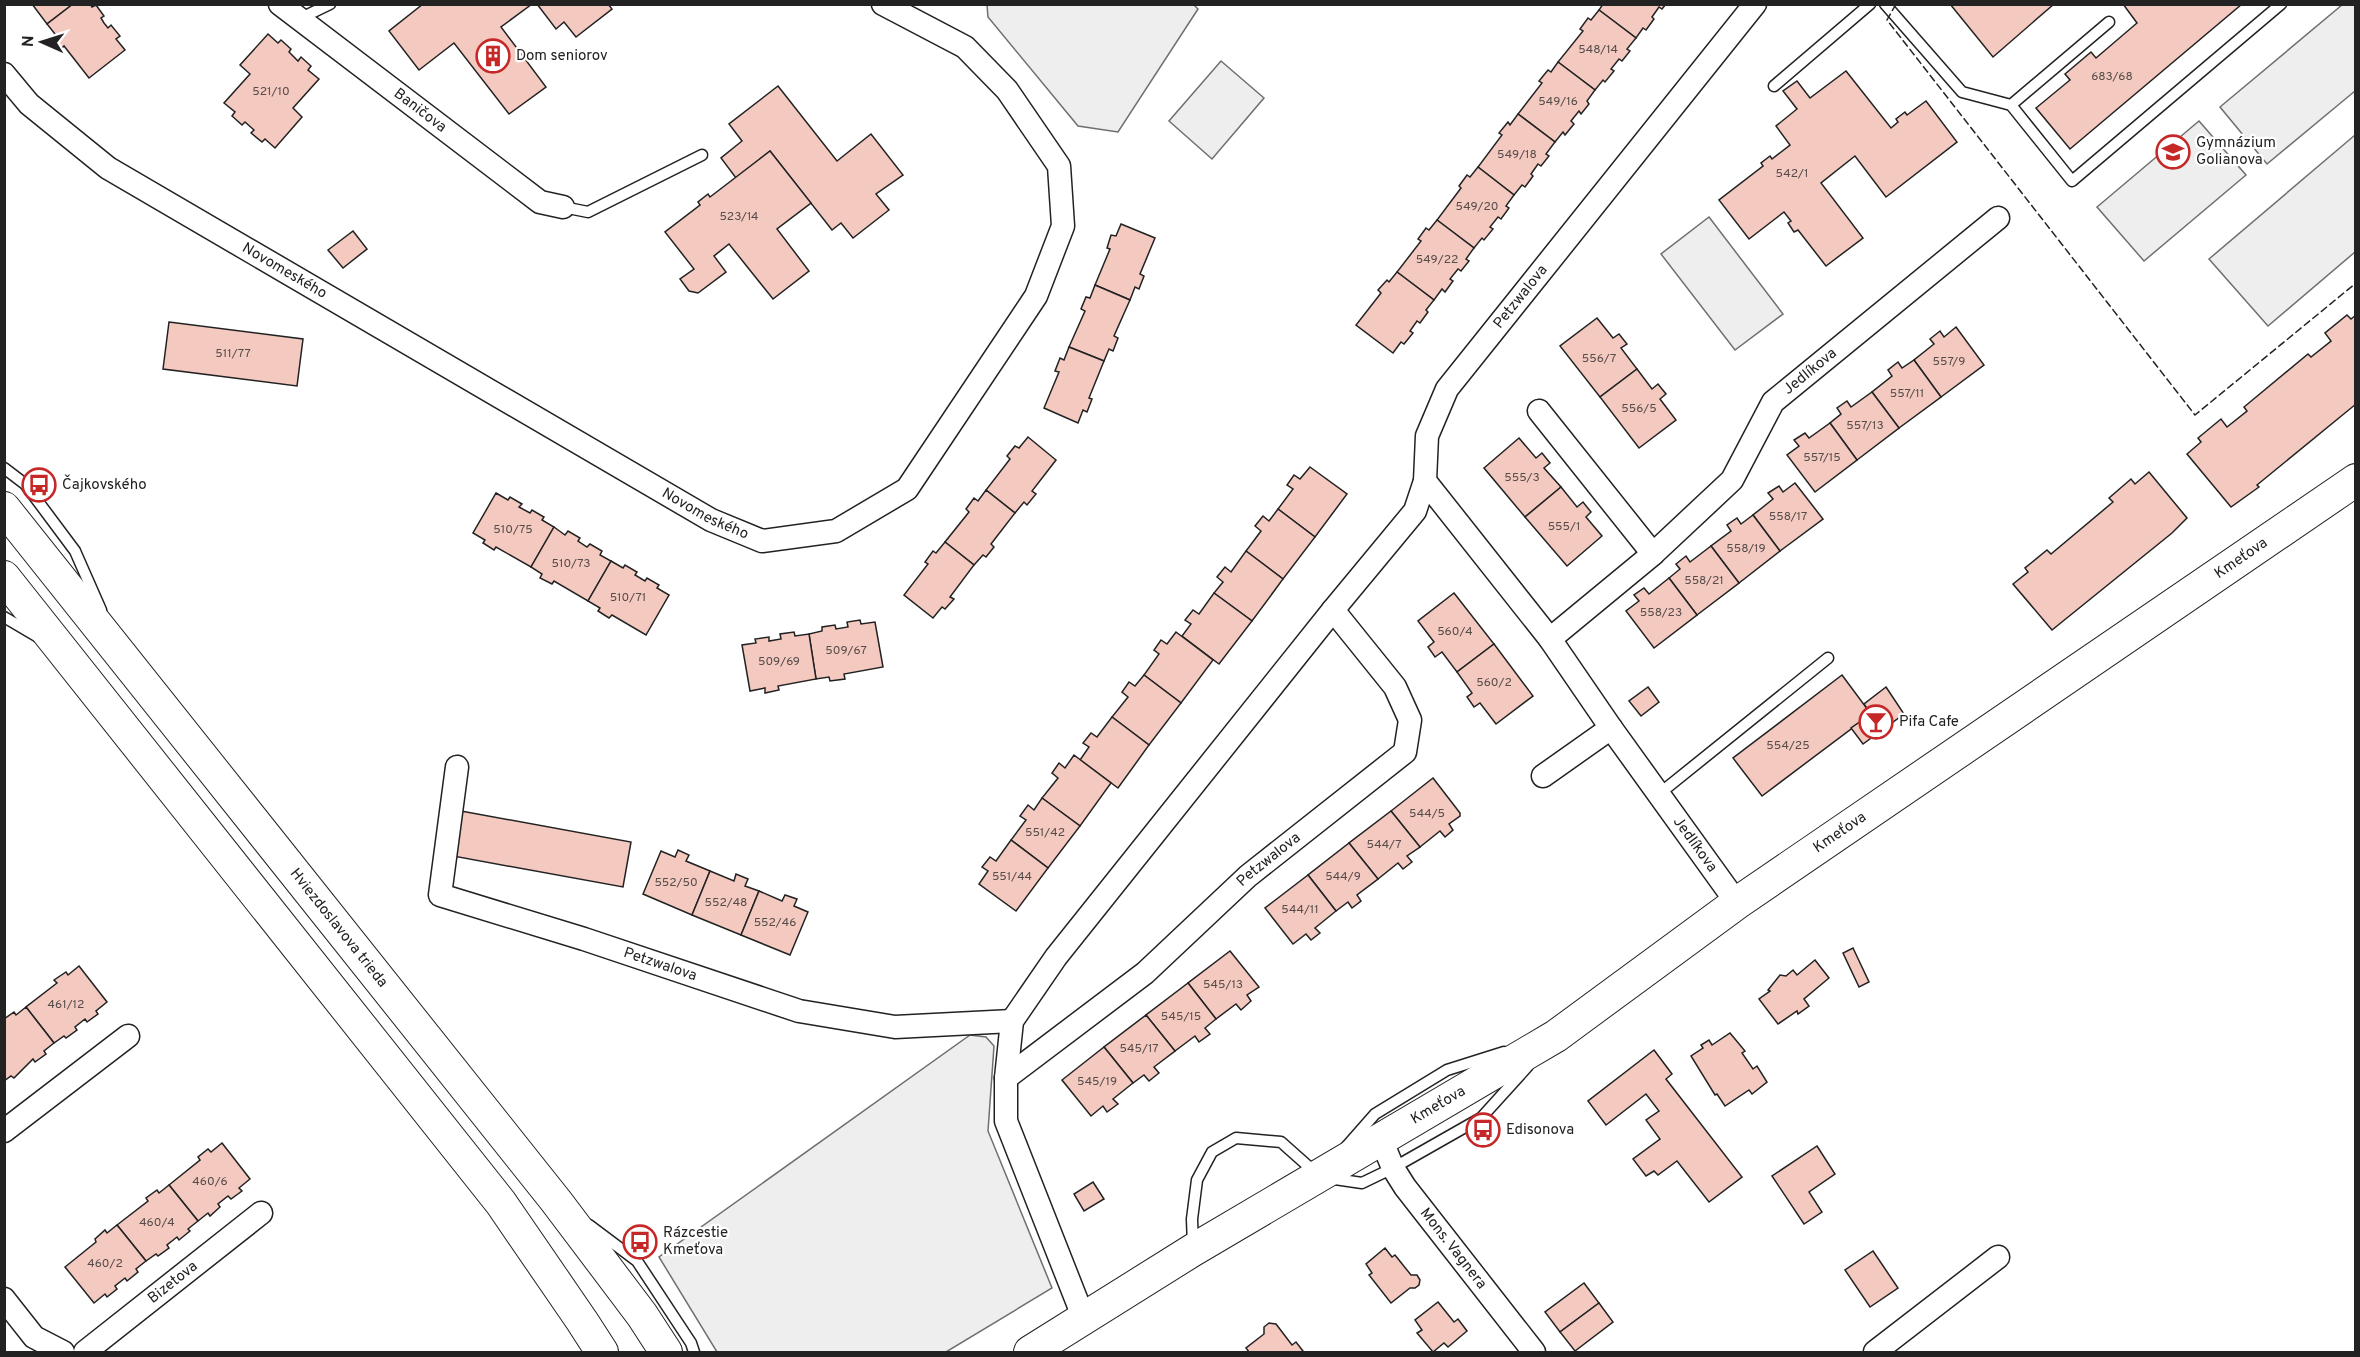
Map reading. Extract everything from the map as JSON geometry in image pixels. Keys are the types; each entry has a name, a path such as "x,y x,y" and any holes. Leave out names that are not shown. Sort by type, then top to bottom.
{"street":[{"name":"Baničova","path":"280,4 540,202 562,207"},
{"name":"Novomeského","path":"4,74 29,104 108,168 711,520 762,541 836,531 907,489 1036,296 1063,226 1059,166 1007,90 965,47 883,4"},
{"name":"Petzwalova","path":"1084,1319 1006,1121 1006,1078 1012,1022 1056,957 1333,610 1415,511 1425,482 1427,436 1447,389 1755,4"},
{"name":"Jedlíkova","path":"1550,639 1653,554 1732,480 1773,402 1998,218"},
{"path":"1539,411 1653,554"},
{"name":"Kmeťova","path":"1030,1353 1193,1250 1556,1036 1737,903 2355,480"},
{"name":"Jedlíkova","path":"1425,482 1550,639 1737,903"},
{"name":"Hviezdoslavova trieda","path":"4,508 556,1201 642,1315 666,1353"},
{"path":"4,577 501,1203 602,1353"},
{"name":"Petzwalova","path":"1006,1078 1145,973 1248,876 1405,752 1410,720 1395,687 1333,610"},
{"path":"1543,776 1611,728"},
{"name":"Petzwalova","path":"457,767 440,895 584,939 799,1011 895,1027 1012,1022"},
{"path":"4,1131 128,1036"},
{"name":"Mons. Vagnera","path":"1381,1139 1393,1168 1405,1187 1534,1353"},
{"name":"Bizetova","path":"85,1353 261,1213"},
{"path":"1875,1353 1998,1257"},
{"path":"4,1299 34,1337 63,1353"}],"lane":[{"path":"299,19 330,4"},
{"path":"1774,86 1870,4"},
{"path":"1885,4 1962,92 2011,105 2072,181 2282,4"},
{"path":"2011,105 2109,22"},
{"path":"562,207 588,212 702,155"},
{"path":"4,468 24,484 75,551 119,651"},
{"path":"4,617 66,654"},
{"path":"1659,794 1828,658"},
{"path":"1193,1250 1192,1219 1197,1180 1212,1152 1236,1138 1281,1142 1319,1176 1362,1183 1481,1118 1556,1036"},
{"path":"1319,1176 1375,1114 1447,1070 1556,1036"},
{"path":"556,1201 637,1261 691,1343 694,1353"}],"shaded area":[{"path":"1193,4 1198,9 1118,132 1078,126 988,17 987,5"},
{"path":"2342,5 2355,5 2355,91 2267,164 2220,107"},
{"path":"1221,61 1264,98 1212,159 1169,121"},
{"path":"2199,121 2246,175 2144,261 2097,207"},
{"path":"2355,135 2355,252 2268,326 2209,259"},
{"path":"1709,217 1783,314 1735,350 1661,254"},
{"path":"970,1035 986,1037 994,1046 988,1131 1052,1288 946,1352 717,1352 659,1257"}],"building":[{"path":"32,4 73,4 47,24"},
{"path":"73,4 90,4 92,7 96,5 104,16 101,18 104,23 108,28 111,25 120,36 116,39 125,50 89,78 64,46 61,49 52,37 55,34 47,24"},
{"name":"Dom seniorov","path":"423,4 532,4 501,27 546,87 509,114 454,43 419,70 389,31"},
{"name":"Dom seniorov","path":"537,4 608,4 612,9 576,37 564,22 556,29"},
{"path":"1603,4 1666,4 1662,9 1659,7 1646,30 1643,28 1636,38 1599,10"},
{"path":"1950,4 2054,4 1993,57"},
{"path":"2123,4 2242,4 2070,149 2036,108 2070,80 2065,74 2091,52 2096,58 2137,23"},
{"path":"1599,10 1636,38 1627,49 1630,51 1622,61 1619,59 1611,69 1614,71 1595,90 1558,62 1583,31 1580,29 1588,18 1591,20"},
{"path":"268,34 278,43 281,40 291,49 289,52 298,61 301,57 311,66 308,70 319,79 293,108 302,117 275,148 265,139 262,142 251,133 254,130 245,122 242,125 232,116 235,112 224,103 250,74 240,65"},
{"path":"1558,62 1595,90 1587,101 1589,104 1571,121 1574,124 1555,142 1518,114 1542,83 1539,81 1548,70 1551,72"},
{"path":"1846,71 1891,128 1898,122 1896,119 1905,112 1907,115 1926,101 1957,142 1886,197 1855,156 1821,183 1863,238 1826,266 1798,230 1794,232 1788,223 1791,221 1784,212 1749,239 1719,200 1763,166 1761,163 1770,156 1772,159 1790,145 1776,126 1797,109 1783,91 1797,81 1810,98"},
{"path":"778,86 837,161 871,134 903,175 876,194 889,210 853,238 841,223 832,230 770,151 736,178 721,158 742,141 729,124"},
{"path":"1518,114 1555,142 1546,154 1549,156 1541,166 1538,164 1525,187 1522,185 1514,195 1478,167 1502,135 1499,133 1508,122 1510,125"},
{"path":"770,151 811,203 777,229 809,271 773,299 729,244 714,256 726,272 698,293 689,291 680,279 694,269 665,232 700,205 698,202 708,194 710,197"},
{"path":"1478,167 1514,195 1501,219 1498,217 1490,227 1493,229 1474,248 1437,220 1461,188 1459,186 1467,175 1470,177"},
{"path":"1437,220 1474,248 1466,259 1469,261 1450,279 1453,281 1445,292 1442,289 1434,300 1397,272 1421,241 1418,239 1426,228 1429,230"},
{"path":"1121,224 1155,238 1140,274 1144,276 1139,289 1135,287 1130,300 1095,285 1110,249 1107,248 1111,235 1116,236"},
{"path":"353,231 367,249 343,268 328,250"},
{"path":"1397,272 1434,300 1420,323 1417,321 1410,331 1413,333 1404,344 1401,342 1393,353 1356,325 1381,293 1378,290"},
{"path":"1095,285 1130,300 1114,336 1118,338 1113,351 1109,349 1104,361 1069,347 1085,311 1081,309 1086,297 1090,298"},
{"path":"2347,315 2351,319 2356,315 2356,404 2257,485 2259,487 2231,507 2187,454 2201,442 2198,438 2221,419 2227,427 2247,411 2244,407 2308,354 2311,357 2331,341 2325,333"},
{"path":"1597,318 1613,338 1619,334 1627,344 1621,348 1637,369 1600,397 1560,346"},
{"path":"169,322 303,339 297,386 163,369"},
{"path":"1956,327 1984,365 1941,397 1914,360 1934,344 1930,339 1940,331 1944,337"},
{"path":"1069,347 1104,361 1089,398 1092,399 1087,412 1083,410 1078,423 1044,408 1059,372 1055,371 1060,358 1064,360"},
{"path":"1914,360 1941,397 1899,428 1872,392 1892,376 1888,370 1898,362 1902,368"},
{"path":"1637,369 1652,389 1658,384 1666,394 1660,399 1676,420 1639,448 1600,397"},
{"path":"1872,392 1899,428 1857,460 1830,423 1841,414 1837,408 1847,401 1851,407"},
{"path":"1830,423 1857,460 1815,492 1787,455 1799,446 1794,440 1805,433 1809,438"},
{"path":"1028,437 1056,460 1032,491 1036,494 1027,505 1024,502 1015,513 986,490 1010,459 1007,456 1015,446 1019,448"},
{"path":"1519,438 1536,458 1542,453 1550,463 1544,468 1561,487 1525,517 1484,468"},
{"path":"1310,467 1347,494 1315,537 1278,509 1293,489 1287,485 1294,475 1300,479"},
{"path":"2149,472 2187,518 2172,533 2052,630 2013,584 2028,572 2025,568 2047,550 2051,554 2113,502 2109,498 2131,479 2135,484"},
{"path":"1795,483 1823,519 1780,551 1753,515 1773,499 1768,493 1779,486 1783,492"},
{"path":"1561,487 1577,507 1583,502 1591,512 1586,517 1602,536 1567,566 1525,517"},
{"path":"986,490 1015,513 991,544 994,547 986,557 983,555 974,565 945,542 969,512 966,509 974,498 978,501"},
{"path":"496,493 522,504 519,507 530,513 532,510 554,527 531,567 496,547 494,550 483,543 485,540 473,533"},
{"path":"1278,509 1315,537 1283,579 1246,551 1261,531 1255,526 1263,516 1269,521"},
{"path":"1753,515 1780,551 1739,583 1711,546 1731,531 1727,525 1737,518 1741,524"},
{"path":"554,527 565,535 568,531 580,538 578,541 587,547 590,544 602,551 600,555 611,561 588,601 554,581 552,584 540,578 542,574 531,567"},
{"path":"945,542 974,565 950,597 954,599 945,609 942,607 933,618 904,595 928,564 925,562 933,551 936,553"},
{"path":"1711,546 1739,583 1697,615 1669,578 1680,569 1676,564 1686,556 1690,562"},
{"path":"1246,551 1283,579 1252,621 1214,593 1223,582 1217,577 1225,567 1231,572"},
{"path":"611,561 637,572 635,575 645,581 647,578 659,585 657,588 669,595 646,635 612,615 609,618 598,611 600,608 588,601"},
{"path":"1669,578 1697,615 1654,648 1626,611 1639,601 1634,595 1644,588 1649,594"},
{"path":"1214,593 1252,621 1219,664 1182,636 1191,624 1185,620 1193,610 1199,614"},
{"path":"1454,593 1494,644 1457,672 1442,652 1435,657 1428,647 1434,642 1418,621"},
{"path":"860,620 861,624 875,622 883,667 844,674 845,679 830,681 829,677 816,679 809,634 822,631 822,627 835,625 836,629 848,627 847,622"},
{"path":"794,632 795,636 809,634 816,679 778,686 779,690 765,693 765,688 750,691 742,645 756,643 755,639 769,637 769,641 781,639 780,634"},
{"path":"1176,632 1213,660 1181,703 1144,675 1159,654 1154,650 1161,640 1167,644"},
{"path":"1494,644 1533,696 1496,724 1480,703 1474,707 1467,697 1472,693 1457,672"},
{"path":"1144,675 1181,703 1149,745 1112,717 1128,697 1122,692 1129,682 1135,686"},
{"path":"1842,675 1871,714 1762,796 1733,758"},
{"path":"1648,687 1659,702 1641,716 1629,701"},
{"name":"Pifa Cafe","path":"1886,687 1904,714 1863,744 1851,728 1871,714 1864,704"},
{"path":"1112,717 1149,745 1118,788 1080,760 1089,747 1083,743 1091,733 1097,737"},
{"path":"1074,755 1111,783 1080,826 1042,798 1058,778 1052,773 1059,763 1065,768"},
{"path":"1433,778 1460,816 1449,824 1453,830 1445,837 1440,831 1420,847 1391,811"},
{"path":"1042,798 1080,826 1048,868 1011,840 1026,820 1020,816 1028,805 1034,810"},
{"path":"461,811 631,842 623,887 453,856"},
{"path":"1391,811 1420,847 1407,856 1412,862 1403,869 1398,863 1378,879 1349,843"},
{"path":"1011,840 1048,868 1016,911 979,884 988,871 982,867 990,857 996,861"},
{"path":"1349,843 1378,879 1357,895 1361,901 1352,908 1348,902 1336,911 1308,875"},
{"path":"678,850 689,855 686,861 710,871 692,915 643,894 661,851 675,857"},
{"path":"710,871 734,881 736,874 748,879 745,886 759,891 741,935 692,915"},
{"path":"1308,875 1336,911 1315,928 1320,933 1311,940 1306,934 1293,944 1265,908"},
{"path":"759,891 782,901 785,895 797,899 794,906 808,912 790,955 741,935"},
{"path":"1853,948 1869,982 1859,987 1843,953"},
{"path":"1230,951 1259,987 1247,995 1251,1001 1241,1010 1236,1004 1216,1019 1188,983"},
{"path":"1815,960 1829,978 1804,999 1809,1006 1778,1024 1759,999 1770,991 1768,990 1780,975 1786,976 1793,970 1797,975"},
{"path":"79,966 107,1002 96,1011 98,1014 87,1022 85,1019 75,1027 77,1030 54,1043 26,1007 57,983 54,980 66,972 68,975"},
{"path":"1188,983 1216,1019 1205,1028 1210,1034 1199,1042 1195,1036 1175,1051 1146,1015"},
{"path":"26,1007 54,1043 44,1051 46,1054 35,1062 33,1059 14,1078 11,1076 4,1081 4,1019 14,1012 16,1015"},
{"path":"1146,1015 1175,1051 1154,1067 1159,1073 1149,1081 1144,1075 1133,1083 1104,1047"},
{"path":"1730,1033 1745,1051 1742,1053 1753,1069 1757,1066 1767,1082 1752,1094 1749,1090 1725,1106 1717,1094 1715,1095 1691,1056 1703,1048 1701,1045 1709,1040 1712,1045"},
{"path":"1104,1047 1133,1083 1113,1099 1118,1104 1107,1112 1103,1106 1091,1116 1062,1080"},
{"path":"1654,1050 1672,1074 1666,1079 1742,1177 1709,1202 1677,1161 1658,1175 1654,1171 1646,1176 1633,1159 1660,1139 1646,1120 1659,1111 1646,1094 1606,1125 1588,1101"},
{"path":"222,1143 250,1179 239,1188 242,1191 231,1199 228,1196 218,1204 220,1207 210,1216 208,1213 198,1221 169,1185 200,1160 198,1157 208,1149 211,1152"},
{"path":"1817,1146 1835,1174 1809,1192 1822,1212 1804,1224 1772,1176"},
{"path":"1093,1182 1104,1199 1084,1211 1074,1194"},
{"path":"169,1185 198,1221 179,1240 177,1237 167,1245 169,1248 146,1261 117,1225 148,1201 146,1198 157,1190 159,1193"},
{"path":"117,1225 146,1261 127,1281 125,1278 115,1286 117,1289 107,1297 105,1294 94,1303 65,1267 96,1242 95,1239 105,1230 107,1233"},
{"path":"1385,1248 1392,1257 1395,1255 1411,1275 1417,1275 1420,1280 1419,1285 1410,1288 1391,1303 1369,1275 1372,1273 1366,1264"},
{"path":"1873,1251 1898,1288 1870,1307 1845,1270"},
{"path":"1584,1283 1599,1303 1560,1332 1545,1312"},
{"path":"1438,1302 1454,1322 1458,1319 1467,1331 1448,1347 1444,1343 1433,1352 1417,1333 1422,1330 1415,1320"},
{"path":"1599,1303 1613,1322 1575,1351 1560,1332"},
{"path":"1269,1323 1276,1324 1292,1345 1296,1342 1303,1351 1249,1352 1246,1348 1264,1334 1264,1327"}],"fence":[{"path":"1896,4 1887,20 2195,415 2356,283"}],"place":[{"name":"Dom seniorov","path":"493,56"},
{"name":"Gymnázium Golianova","path":"2173,152"},
{"name":"Čajkovského","path":"39,485"},
{"name":"Pifa Cafe","path":"1876,722"},
{"name":"Edisonova","path":"1483,1130"},
{"name":"Rázcestie Kmeťova","path":"640,1242"}]}
